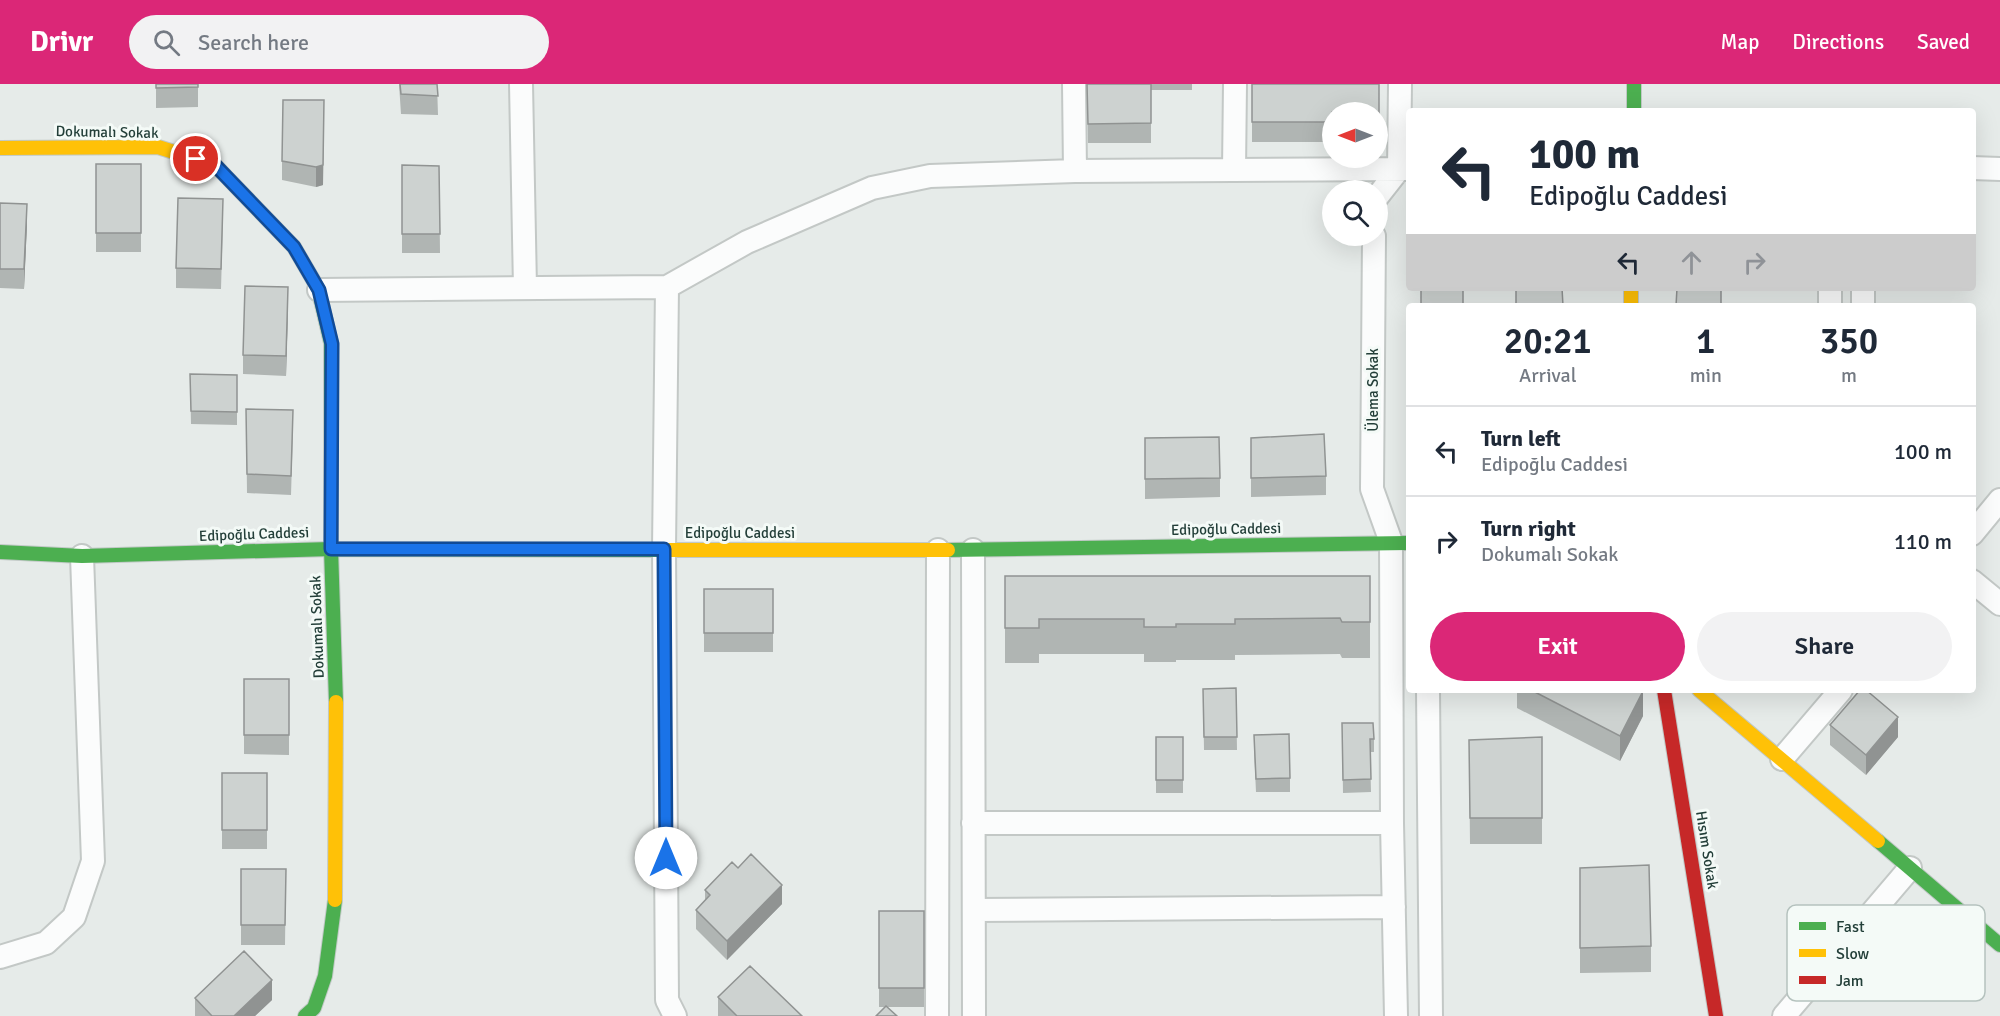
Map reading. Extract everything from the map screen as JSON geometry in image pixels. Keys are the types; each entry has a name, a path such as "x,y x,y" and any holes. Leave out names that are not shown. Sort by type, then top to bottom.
{"street":[{"path":"520,84 525,288"},
{"path":"1074,84 1075,171"},
{"path":"1234,84 1234,170"},
{"path":"1388,186 1404,169 1400,84"},
{"path":"1634,84 1634,108"},
{"name":"Dokumalı Sokak","path":"0,148 158,147 215,165 294,247 319,290 332,344 331,549 336,714 335,902 325,976 316,1013"},
{"path":"1976,168 2000,169"},
{"path":"319,290 667,287 747,242 872,188 930,176 1075,171 1404,169"},
{"name":"Ülema Sokak","path":"1374,246 1372,489 1400,542 1392,823 1396,1016"},
{"path":"666,1011 664,549 667,287"},
{"path":"1976,529 2000,500"},
{"name":"Edipoğlu Caddesi","path":"0,552 82,556 331,549 973,550 1400,542"},
{"path":"937,1016 938,550"},
{"path":"973,550 974,1016"},
{"path":"0,957 46,943 74,917 93,861 82,556"},
{"path":"1976,584 2000,604"},
{"path":"1428,693 1431,1016"},
{"name":"Hısım Sokak","path":"1664,693 1716,1016"},
{"path":"1703,693 1953,905"},
{"path":"1782,759 1838,693"},
{"path":"973,823 1392,823"},
{"path":"1878,905 1910,868"},
{"path":"975,910 1394,906"},
{"path":"1985,932 2000,945"},
{"path":"1784,1016 1797,1001"}],"building":[{"path":"156,84 198,84 198,87 156,88"},
{"path":"400,84 437,84 438,96 401,94"},
{"path":"1087,84 1151,84 1151,123 1088,124"},
{"path":"1252,84 1379,84 1379,102 1322,102 1322,122 1252,122"},
{"path":"283,100 324,100 323,165 316,167 282,161"},
{"path":"96,164 141,164 141,233 96,233"},
{"path":"402,165 439,166 440,234 402,234"},
{"path":"178,198 223,199 221,269 176,268"},
{"path":"0,203 27,204 24,269 0,269"},
{"path":"245,286 288,287 286,356 243,355"},
{"path":"1421,291 1463,291 1463,303 1421,303"},
{"path":"1516,291 1562,291 1563,303 1516,303"},
{"path":"1677,291 1721,291 1721,303 1676,303"},
{"path":"190,374 237,375 237,412 191,411"},
{"path":"246,409 293,410 291,476 247,474"},
{"path":"1324,434 1326,476 1251,478 1251,438"},
{"path":"1219,437 1220,478 1145,479 1145,438"},
{"path":"1005,576 1370,576 1370,622 1342,622 1340,618 1235,619 1235,624 1176,624 1176,627 1144,627 1144,619 1039,619 1039,628 1005,628"},
{"path":"704,589 773,589 773,633 704,633"},
{"path":"244,679 289,679 289,735 244,735"},
{"path":"1236,688 1237,737 1204,737 1203,689"},
{"path":"1537,693 1642,693 1620,736"},
{"path":"1857,693 1870,693 1898,717 1866,755 1830,725"},
{"path":"1342,723 1373,723 1374,739 1370,739 1371,779 1343,780"},
{"path":"1289,734 1290,778 1256,779 1254,735"},
{"path":"1156,737 1183,737 1183,780 1156,780"},
{"path":"1542,737 1542,818 1470,818 1469,740"},
{"path":"222,773 267,773 267,830 222,830"},
{"path":"751,854 782,885 727,941 696,910 710,895 705,890 732,862 738,868"},
{"path":"1649,865 1651,946 1580,948 1580,868"},
{"path":"241,869 286,869 285,925 241,925"},
{"path":"879,911 924,911 924,988 879,988"},
{"path":"244,951 272,980 234,1016 212,1016 195,998"},
{"path":"750,966 802,1016 737,1016 718,997"},
{"path":"886,1006 897,1016 876,1016"}],"traffic: fast":[{"path":"1634,84 1634,108"},
{"path":"321,300 331,343 331,549 336,702"},
{"path":"948,550 1406,543"},
{"path":"0,552 82,556 331,549 665,550"},
{"path":"1878,841 1953,905"},
{"path":"305,1016 314,1008 325,976 335,900"},
{"path":"1985,932 2000,945"}],"traffic: slow":[{"path":"0,148 158,147 215,165 294,247 319,290 321,300"},
{"path":"1631,291 1631,303"},
{"path":"665,550 948,550"},
{"path":"1703,693 1878,841"},
{"path":"335,900 336,702"}],"traffic: jam":[{"path":"1664,693 1716,1016"}],"route":[{"path":"196,159 215,165 294,247 319,290 332,344 331,549 664,549 666,858"}]}
